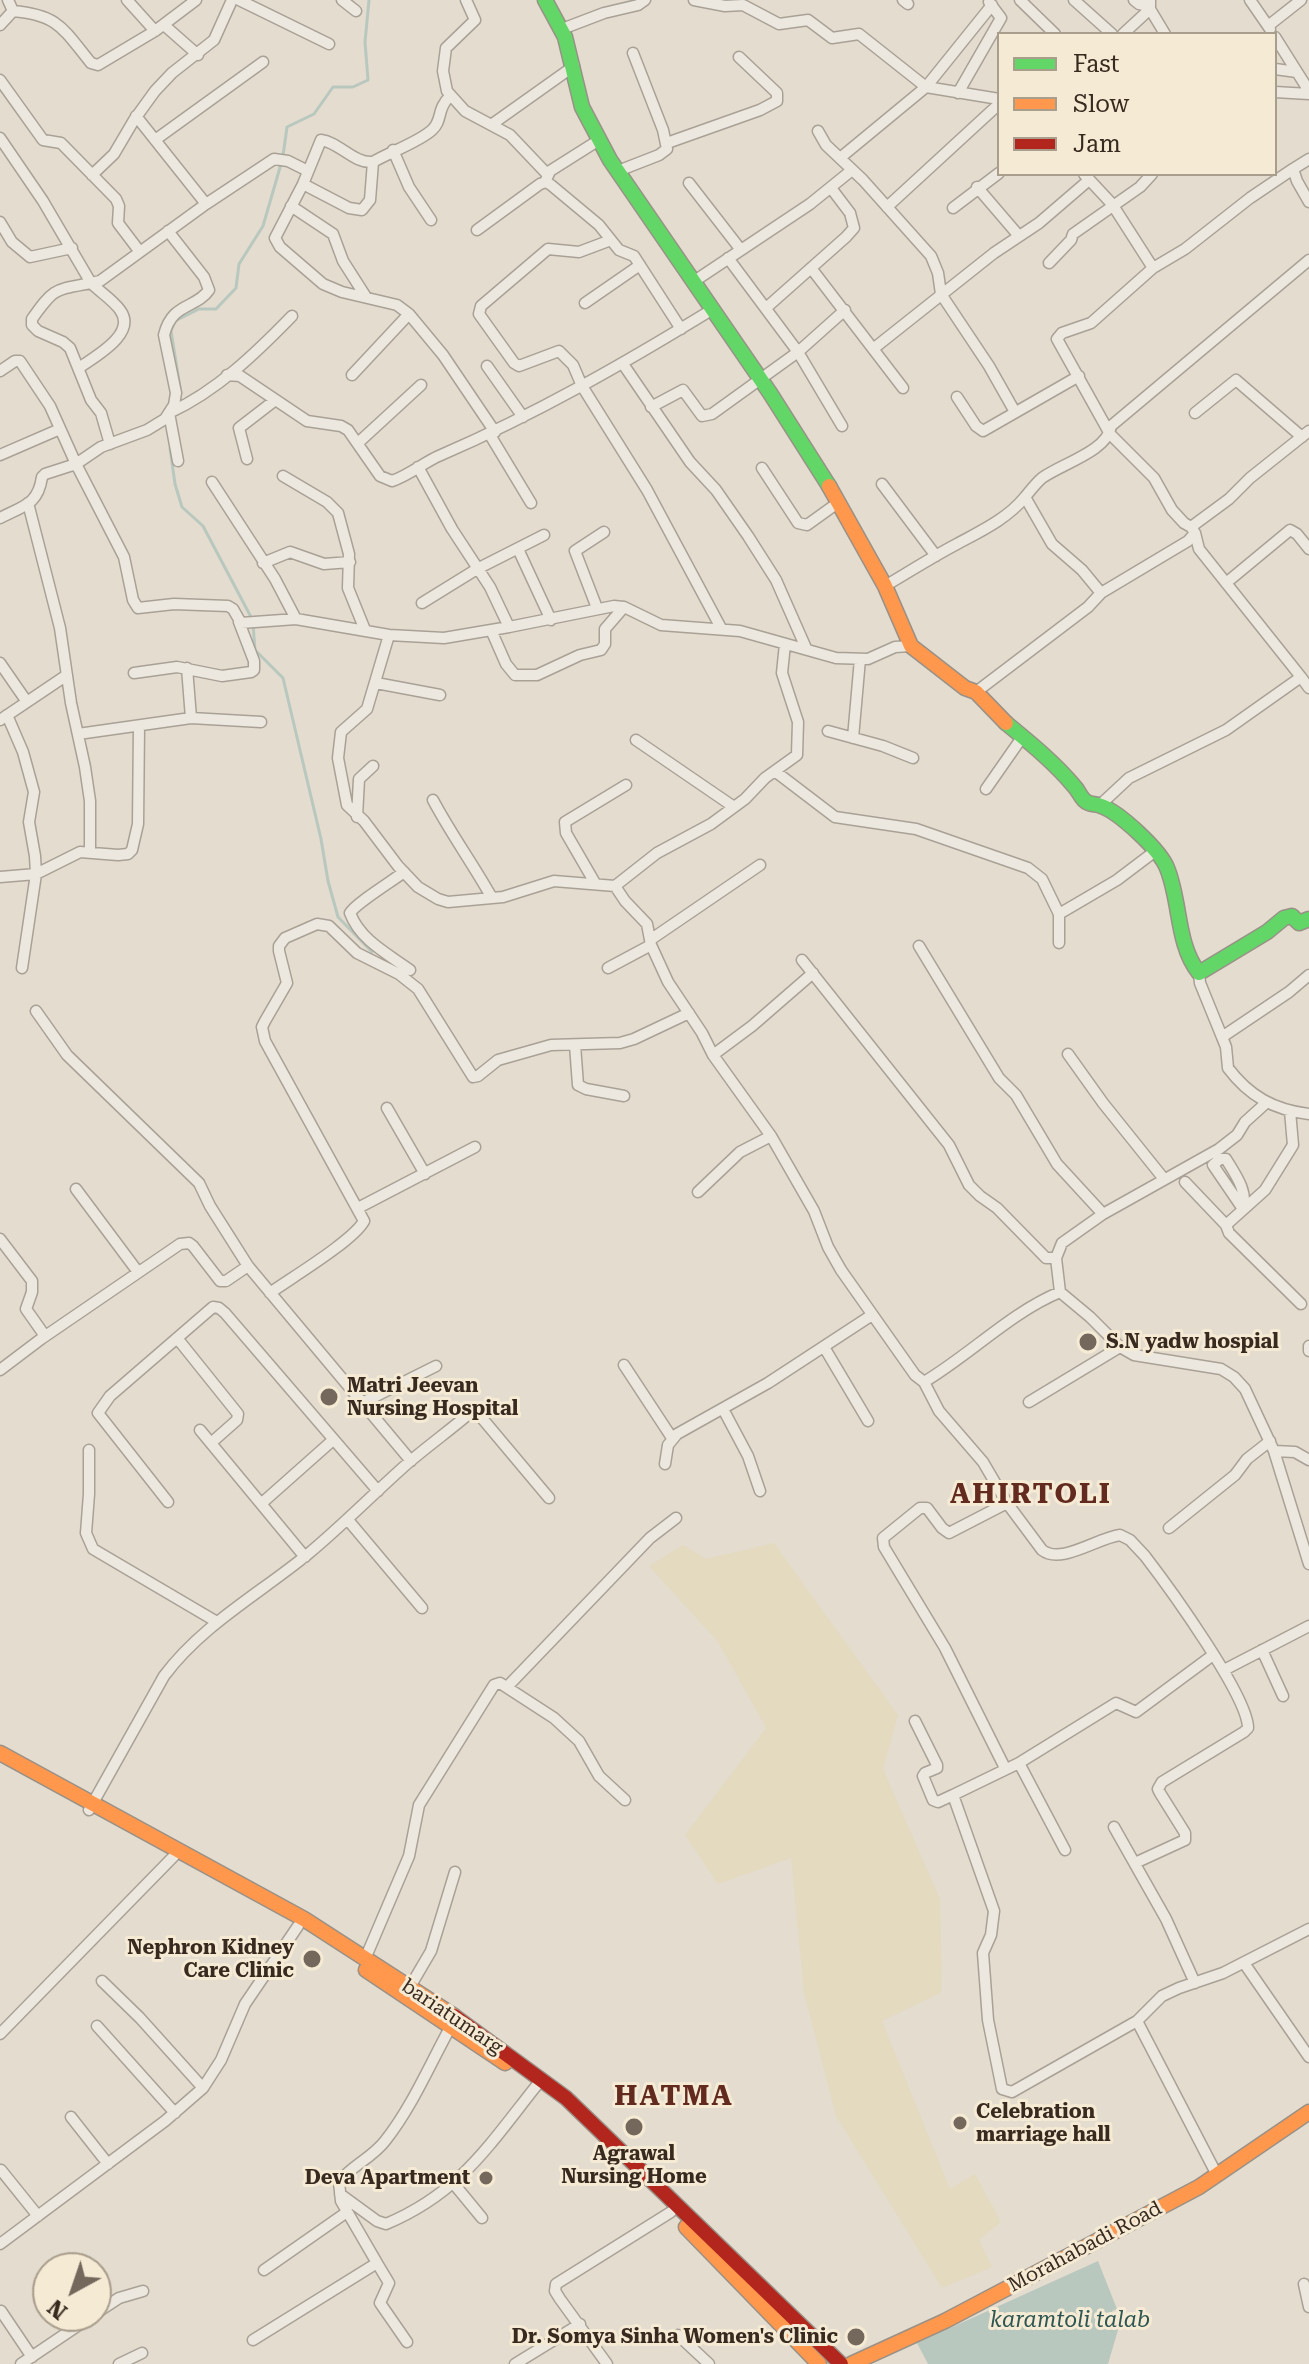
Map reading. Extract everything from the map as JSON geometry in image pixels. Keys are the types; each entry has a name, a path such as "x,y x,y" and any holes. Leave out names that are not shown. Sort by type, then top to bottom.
{"main road":[{"path":"545,0 562,29 574,66 579,99 599,140 762,380 839,502 885,586 911,646 965,688 976,692 999,718 1023,736 1075,787 1082,799 1091,805 1100,805 1130,825 1167,866 1186,949 1199,973 1267,932 1284,918 1292,916 1299,923 1309,919"},
{"name":"bariatumarg","path":"0,1753 477,2031 566,2098 841,2364"},
{"name":"bariatumarg","path":"0,1761 304,1919 365,1959 451,2026 537,2085 561,2103 819,2364"},
{"name":"Morahabadi Road","path":"851,2364 878,2357 1199,2187 1309,2112"}],"street":[{"path":"127,0 159,28 198,55"},
{"path":"0,25 10,5 52,19 94,65 159,28 196,0"},
{"path":"92,175 114,154 136,116 172,73 214,40 232,0"},
{"path":"239,0 257,4 329,44"},
{"path":"342,0 356,11"},
{"path":"466,0 475,20 471,27 451,42 444,53 443,71 450,96 465,111 510,135 547,178 599,225 619,250 634,256 681,329"},
{"path":"562,29 604,13 638,5 645,0"},
{"path":"694,0 725,6 743,5 779,24 808,20 832,38 859,34 926,87 997,102"},
{"path":"1020,0 1042,29"},
{"path":"1074,0 1110,32"},
{"path":"1134,0 1150,5"},
{"path":"1250,0 1272,32 1301,0"},
{"path":"840,158 926,87 989,2 999,14 1000,22 958,93"},
{"path":"1125,32 1150,5"},
{"path":"1150,5 1164,32"},
{"path":"1277,40 1309,92"},
{"path":"618,171 664,153 667,143 633,53"},
{"path":"667,143 777,101 777,93 739,57"},
{"path":"155,140 263,62"},
{"path":"491,125 574,66"},
{"path":"1277,69 1297,72"},
{"path":"0,80 43,140 61,143 116,199 119,206 118,223 140,252"},
{"path":"1277,92 1309,92"},
{"path":"450,96 441,105 438,122 431,131 373,162 365,162 324,139 319,143 303,184 275,238 280,247 323,284 397,305 409,314 443,355 531,503"},
{"path":"887,207 997,104"},
{"path":"136,116 206,204"},
{"path":"818,131 822,140 931,256 938,273 941,294 989,366 1015,412"},
{"path":"0,138 72,248 91,283 121,311 124,325 121,333 105,350 79,368"},
{"path":"477,230 599,140"},
{"path":"393,150 409,187 431,220"},
{"path":"110,444 101,413 91,400 70,348 34,328 32,319 57,289 100,281 256,170 283,159 308,171"},
{"path":"303,184 349,208 362,210 371,193 373,162"},
{"path":"1302,164 1297,181 1309,202"},
{"path":"1302,164 1250,198 1185,249 1153,268 1091,323 1062,333 1057,339 1110,434 1154,478 1172,510 1193,530 1199,549 1309,688"},
{"path":"693,282 831,188 852,170"},
{"path":"953,208 997,174"},
{"path":"1049,263 1073,234 1140,187 1150,176"},
{"path":"873,349 941,294 1039,223 1086,177 1112,204 1153,268"},
{"path":"689,183 741,250"},
{"path":"977,187 1019,236"},
{"path":"766,308 854,228 850,213 831,188"},
{"path":"291,206 333,234 343,261 366,297"},
{"path":"0,222 12,242 30,257 72,248"},
{"path":"0,518 39,494 45,474 76,464 101,447 147,430 169,413 176,393 164,335 166,326 183,306 209,290 204,277 168,231"},
{"path":"611,240 579,252 548,249 479,310 482,319 514,363 524,365 559,351 568,358 647,490 721,628"},
{"path":"728,258 798,352 842,426"},
{"path":"885,586 997,522 1042,478 1100,447 1110,434 1111,426 1309,260"},
{"path":"585,303 640,265"},
{"path":"811,268 903,388"},
{"path":"227,375 240,376 307,421 341,426 348,430 386,480 400,478 492,434 623,364 713,309"},
{"path":"651,407 683,390 699,413 706,415 762,380 845,310"},
{"path":"352,375 409,314"},
{"path":"169,413 192,402 227,375 292,316"},
{"path":"0,371 15,361 24,365 50,406 124,557 135,605 142,608 174,604 228,606 242,622 254,661 254,670 222,676 187,668 134,673"},
{"path":"623,364 690,462 716,490 748,536 776,580 806,648"},
{"path":"487,366 523,417"},
{"path":"957,397 976,426 983,431 1079,376"},
{"path":"976,692 1088,607 1101,593 1188,541 1193,530 1221,503 1306,434 1236,380 1195,413"},
{"path":"359,442 421,385"},
{"path":"247,459 239,428 274,401"},
{"path":"169,413 178,461"},
{"path":"0,455 60,429"},
{"path":"418,467 490,587 509,627"},
{"path":"762,468 798,523 807,525 839,502"},
{"path":"283,476 335,508 350,562 348,588 365,630"},
{"path":"212,482 296,619"},
{"path":"882,484 936,556"},
{"path":"1025,497 1052,544 1082,570 1101,593"},
{"path":"28,503 60,628 90,801 90,852"},
{"path":"1226,583 1290,530 1309,549"},
{"path":"597,608 575,551 604,532"},
{"path":"422,603 477,569 544,535"},
{"path":"518,549 551,620"},
{"path":"263,563 290,552 319,563 350,562"},
{"path":"491,630 505,661 517,676 537,675 580,655 601,650 605,632 624,607"},
{"path":"242,622 296,619 389,635 444,638 551,620 597,608 624,607 661,625 721,628 836,658 877,657 895,647 911,646"},
{"path":"389,635 367,709 341,732 338,758 344,799 418,887 448,902 492,898 554,881 615,886 657,853 711,824 734,807 765,778 797,755 796,712 782,673 785,644"},
{"path":"853,738 860,659"},
{"path":"0,663 27,702"},
{"path":"187,668 191,718"},
{"path":"22,968 36,874 29,822 34,792 23,752 3,718 67,675"},
{"path":"1100,805 1129,778 1226,730 1301,677"},
{"path":"376,683 440,695"},
{"path":"78,734 191,718 261,722"},
{"path":"0,877 36,874 73,854 128,854 135,844 139,726"},
{"path":"828,731 913,758"},
{"path":"986,789 1023,736"},
{"path":"636,740 734,807"},
{"path":"357,817 359,779 373,766"},
{"path":"776,772 835,817 916,829 1028,868 1042,879 1059,914 1059,943"},
{"path":"595,883 566,833 565,822 626,785"},
{"path":"433,800 454,840 492,898"},
{"path":"1059,914 1117,880 1154,852"},
{"path":"608,968 650,943 760,865"},
{"path":"404,872 355,905 350,913 368,940 410,970"},
{"path":"615,886 647,924 650,943 668,982 713,1055 771,1136 814,1211 841,1270 915,1375 924,1382 939,1411 983,1462 1007,1503 1048,1555 1060,1555 1114,1536 1120,1535 1130,1540 1153,1567 1224,1670 1247,1716 1248,1728 1162,1782 1158,1789 1185,1833 1185,1840 1135,1863"},
{"path":"270,1293 364,1221 284,1079 263,1034 262,1027 268,1012 286,986 279,951 285,938 317,924 329,926 357,953 406,979 424,997 473,1077 504,1058 551,1045 620,1043 689,1013"},
{"path":"919,946 999,1078 1016,1095 1057,1164 1103,1214"},
{"path":"802,960 949,1145 969,1185 997,1208 1046,1258 1056,1258"},
{"path":"713,1055 813,973"},
{"path":"1199,973 1200,983 1226,1047 1228,1068 1266,1103 1309,1114"},
{"path":"1222,1037 1309,975"},
{"path":"36,1011 67,1055 199,1183 206,1200 248,1266 411,1461"},
{"path":"575,1045 578,1085 624,1096"},
{"path":"1068,1054 1164,1179"},
{"path":"1266,1103 1245,1122 1237,1135 1219,1149 1103,1214 1062,1243 1056,1258 1060,1292 1120,1347 1134,1355 1221,1369 1245,1389 1272,1446 1309,1564"},
{"path":"387,1108 425,1174"},
{"path":"1226,1225 1265,1190 1293,1145 1290,1111"},
{"path":"698,1192 740,1152 771,1136"},
{"path":"358,1208 475,1147"},
{"path":"1185,1182 1226,1225 1229,1233 1301,1304"},
{"path":"76,1189 138,1272"},
{"path":"0,1239 32,1281 26,1309 45,1336"},
{"path":"0,1370 180,1244 189,1243 220,1281 226,1281 248,1266"},
{"path":"924,1382 1014,1318 1060,1292"},
{"path":"168,1502 98,1413 110,1396 213,1307 219,1308 378,1491"},
{"path":"665,1464 672,1438 872,1315"},
{"path":"177,1338 238,1414 237,1420 211,1443"},
{"path":"824,1347 868,1421"},
{"path":"1029,1402 1120,1347"},
{"path":"624,1365 672,1438"},
{"path":"362,1403 436,1366"},
{"path":"723,1409 748,1456 760,1491"},
{"path":"91,1807 164,1676 178,1657 217,1622 305,1557 411,1461 475,1412 549,1498"},
{"path":"200,1430 305,1557"},
{"path":"262,1503 333,1440"},
{"path":"1169,1528 1235,1475 1247,1459 1272,1446 1295,1452 1309,1460"},
{"path":"89,1450 86,1533 93,1549 217,1622"},
{"path":"1005,1768 945,1648 884,1547 883,1538 920,1508 927,1508 949,1533 1007,1503"},
{"path":"507,1687 650,1538 676,1518"},
{"path":"348,1520 422,1608"},
{"path":"1224,1670 1309,1626"},
{"path":"1262,1650 1283,1696"},
{"path":"915,1721 937,1765 935,1770 923,1774 933,1800 938,1802 1019,1763 1116,1703 1136,1712 1213,1655"},
{"path":"365,1959 409,1856 414,1820 425,1791 488,1692 500,1683 554,1718 579,1741 599,1776 625,1800"},
{"path":"1019,1763 1065,1850"},
{"path":"953,1795 994,1911 991,1935 983,1953 988,2020 1002,2089 1012,2092 1137,2021 1162,1996 1244,1963 1309,1929"},
{"path":"1114,1827 1166,1919 1195,1983"},
{"path":"0,2034 174,1856"},
{"path":"407,1992 431,1951 455,1872"},
{"path":"0,2244 175,2113 203,2088 221,2060 245,2004 298,1926"},
{"path":"1244,1963 1309,2057"},
{"path":"102,1981 203,2088"},
{"path":"1137,2021 1217,2175"},
{"path":"97,2026 175,2113"},
{"path":"407,2342 380,2303 389,2283 347,2212 339,2192 339,2182 369,2158 393,2130 451,2026"},
{"path":"339,2192 377,2221 386,2224 440,2196 454,2184 537,2085"},
{"path":"71,2117 108,2164"},
{"path":"1,2170 38,2216"},
{"path":"454,2184 482,2218"},
{"path":"264,2270 347,2212"},
{"path":"607,2364 560,2299 555,2291 556,2284 671,2212"},
{"path":"253,2340 377,2263"},
{"path":"1304,2284 1309,2307"},
{"path":"112,2302 143,2291"},
{"path":"1,2311 32,2357"},
{"path":"515,2364 580,2324"},
{"path":"21,2364 68,2332"},
{"path":"678,2335 709,2364"},
{"path":"119,2364 142,2353"}],"shaded area":[{"path":"774,1543 898,1715 883,1769 940,1899 942,1992 882,2021 950,2189 975,2174 1001,2222 979,2240 992,2267 942,2288 836,2116 804,1993 791,1858 718,1884 685,1835 766,1728 718,1642 649,1566 683,1545 706,1559"}],"water":[{"name":"karamtoli talab","path":"1098,2261 1117,2309 1112,2311 1118,2330 1108,2364 928,2364 917,2343"}],"waterway":[{"path":"283,156 287,127 314,114 333,87 353,87 368,80 365,42 369,0"},
{"path":"181,393 171,331 175,321 199,309 216,309 236,288 239,264 263,226 281,164"},
{"path":"170,448 182,507 203,526 251,617"},
{"path":"253,624 255,650 283,678 338,917 372,952"}],"traffic: fast":[{"path":"545,0 565,37 582,107 610,160 770,393 829,486"},
{"path":"1006,723 1058,769 1084,800 1118,816 1138,832 1163,860 1171,881 1186,949 1199,973 1267,932 1284,918 1292,916 1299,923 1309,919"}],"traffic: slow":[{"path":"829,486 885,586 911,646 965,688 976,692 1006,723"},
{"path":"0,1753 304,1919 454,2016"},
{"path":"366,1970 505,2063"},
{"path":"851,2364 945,2321 1199,2187 1309,2112"},
{"path":"686,2227 819,2364"}],"traffic: jam":[{"path":"454,2016 566,2098 841,2364"}],"place":[{"name":"S.N yadw hospial","path":"1088,1342"},
{"name":"Matri Jeevan Nursing Hospital","path":"329,1397"},
{"name":"Nephron Kidney Care Clinic","path":"312,1959"},
{"name":"Celebration marriage hall","path":"960,2123"},
{"name":"Agrawal Nursing Home","path":"634,2127"},
{"name":"Deva Apartment","path":"486,2178"},
{"name":"Dr. Somya Sinha Women's Clinic","path":"856,2337"}],"district":[{"name":"AHIRTOLI","path":"1031,1495"},
{"name":"HATMA","path":"674,2097"}]}
